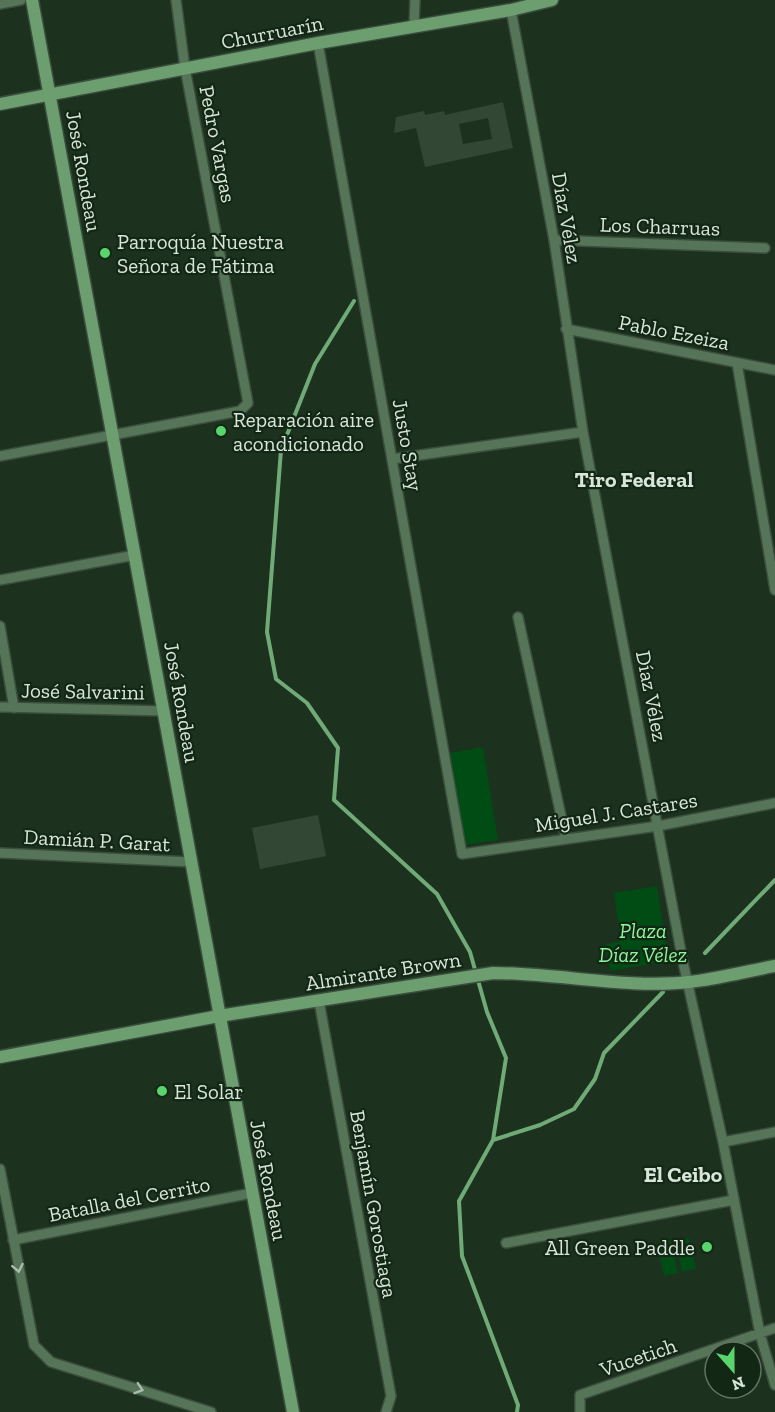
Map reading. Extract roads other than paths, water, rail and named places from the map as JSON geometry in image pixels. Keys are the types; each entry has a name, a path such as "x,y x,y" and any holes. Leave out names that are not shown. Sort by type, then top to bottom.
{"street":[{"path":"0,4 21,0"},
{"name":"José Rondeau","path":"32,0 293,1412"},
{"name":"Pedro Vargas","path":"112,435 240,411 248,403 185,68 176,0"},
{"path":"414,26 415,0"},
{"name":"Churruarín","path":"0,104 318,43 511,10 552,0"},
{"name":"Díaz Vélez","path":"511,10 554,240 566,329 584,432 658,826 760,1334 775,1385"},
{"name":"Justo Stay","path":"318,43 462,854"},
{"name":"Los Charruas","path":"554,240 765,248"},
{"name":"Pablo Ezeiza","path":"566,329 775,370"},
{"path":"737,363 775,590"},
{"path":"392,459 584,432"},
{"path":"0,456 112,435"},
{"path":"0,580 135,555"},
{"path":"518,617 566,839"},
{"path":"0,626 14,708"},
{"name":"José Salvarini","path":"0,707 165,711"},
{"name":"Miguel J. Castares","path":"462,854 658,826 775,802"},
{"name":"Damián P. Garat","path":"0,853 191,862"},
{"name":"Almirante Brown","path":"0,1057 219,1016 493,973 528,973 651,983 689,982 775,966"},
{"name":"Benjamín Gorostiaga","path":"319,1001 391,1396 386,1412"},
{"path":"723,1142 775,1132"},
{"path":"0,1169 34,1345 51,1362 211,1412"},
{"name":"Batalla del Cerrito","path":"13,1240 252,1193"},
{"path":"506,1244 734,1200"},
{"name":"Vucetich","path":"580,1412 580,1395 775,1328"}],"waterway":[{"path":"354,301 315,364 281,450 267,632 276,679 307,703 338,748 334,800 437,894 470,952 487,1012 506,1058 493,1140 459,1201 462,1256 518,1405 517,1412"},
{"path":"705,953 775,880"},
{"path":"493,1140 540,1125 574,1109 595,1079 604,1053 663,992"}],"place":[{"name":"Parroquía Nuestra Señora de Fátima","path":"105,253"},
{"name":"Reparación aire acondicionado","path":"221,431"},
{"name":"El Solar","path":"162,1091"},
{"name":"All Green Paddle","path":"707,1247"}],"district":[{"name":"Tiro Federal","path":"634,479"},
{"name":"El Ceibo","path":"683,1174"}],"park label":[{"name":"Plaza Díaz Vélez","path":"643,942"}]}
